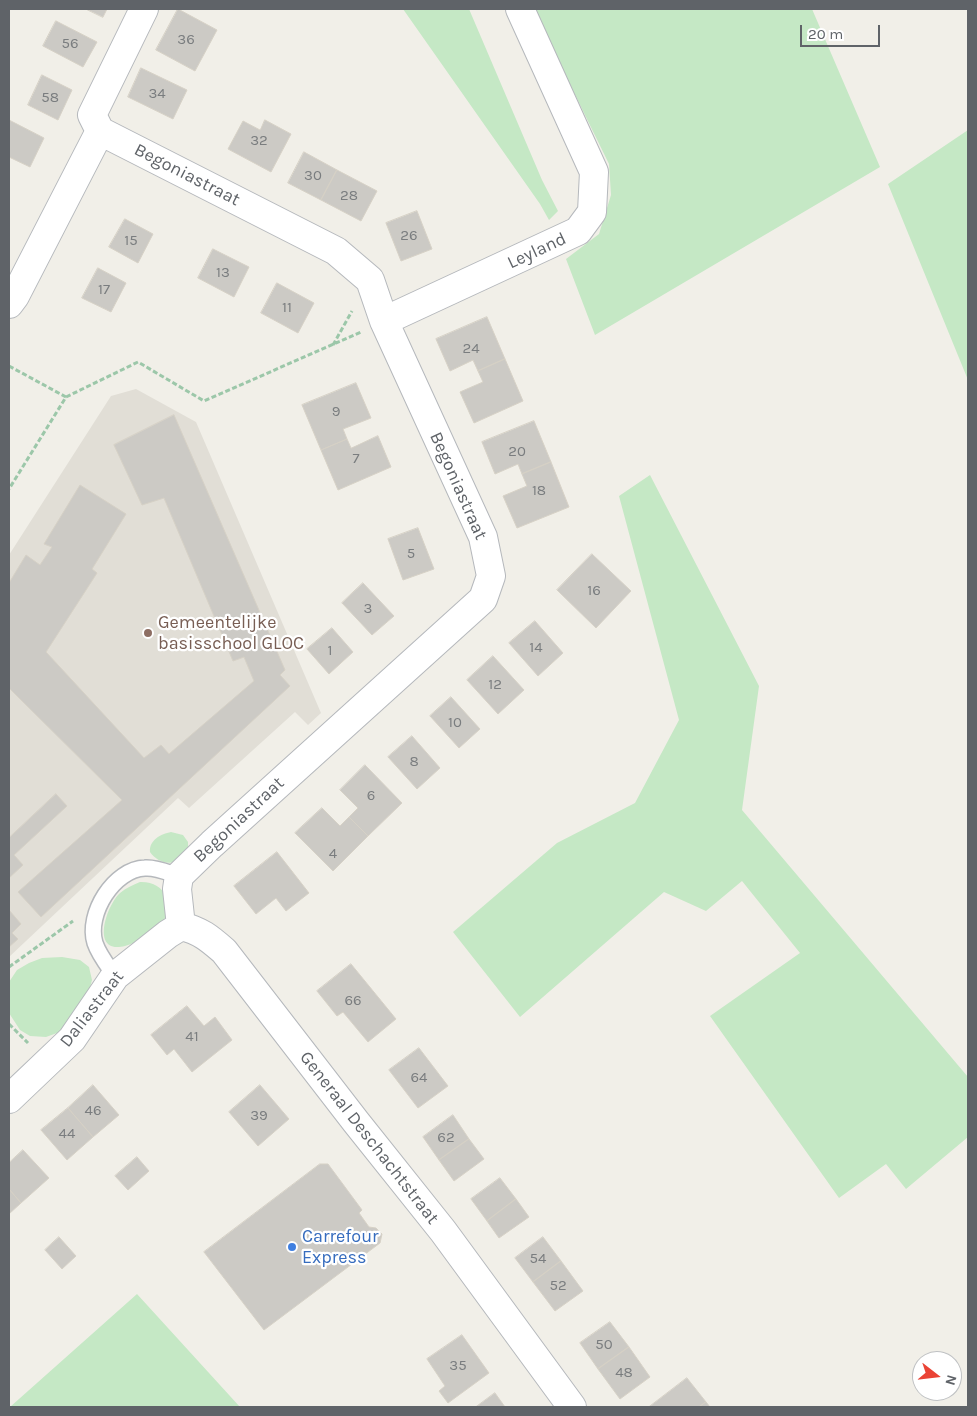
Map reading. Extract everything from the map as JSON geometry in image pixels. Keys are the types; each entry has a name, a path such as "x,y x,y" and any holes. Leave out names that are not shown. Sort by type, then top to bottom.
{"street":[{"path":"9,304 15,296 100,131 92,115 144,9"},
{"name":"Leyland","path":"384,321 578,232 592,212 594,172 520,9"},
{"name":"Begoniastraat","path":"100,131 336,251 370,280 384,321 482,537 491,576 483,599 179,876"},
{"path":"179,876 176,889 182,926"},
{"name":"Daliastraat","path":"9,1099 72,1039 115,976 168,934 182,926"},
{"name":"Generaal Deschachtstraat","path":"182,926 197,930 224,951 442,1231 572,1407"}],"lane":[{"path":"115,976 101,957 93,930 94,917 106,893 116,882 131,872 145,868 179,876"}],"path":[{"path":"9,489 66,397 138,362 204,401 384,321"},
{"path":"9,366 66,397"},
{"path":"9,966 58,930 99,905"}],"shaded area":[{"name":"Gemeentelijke basisschool GLOC","path":"136,389 196,422 321,713 308,725 295,712 189,808 178,798 9,957 9,555 111,396"}],"green space":[{"path":"403,9 469,9 542,180 558,211 549,220 540,204"},
{"path":"533,9 812,9 880,167 595,335 566,259 599,234 611,195 609,164"},
{"path":"968,130 968,380 888,184"},
{"path":"650,475 759,686 742,810 968,1077 968,1137 906,1189 886,1164 839,1198 710,1016 800,953 742,881 706,911 664,892 520,1017 453,932 557,843 635,803 679,720 619,496"},
{"path":"171,832 183,835 188,842 188,849 180,859 168,863 156,858 150,852 150,848 156,838"},
{"path":"140,882 156,885 162,890 168,902 166,917 158,927 144,937 130,945 114,947 107,943 104,937 106,918 110,908 120,893"},
{"path":"62,957 80,960 89,967 92,980 88,995 64,1028 57,1033 46,1037 30,1036 20,1030 9,1013 9,982 17,970 29,963 42,958"},
{"path":"137,1294 240,1407 10,1407"}],"building":[{"path":"86,9 107,9 103,17"},
{"path":"178,9 217,30 195,71 156,50"},
{"path":"56,21 97,42 83,67 43,46"},
{"path":"141,68 187,90 173,119 128,97"},
{"path":"42,75 72,90 58,120 28,105"},
{"path":"9,120 44,138 30,167 9,157"},
{"path":"265,120 291,134 271,172 228,149 243,121 260,130"},
{"path":"304,152 337,170 321,200 288,183"},
{"path":"337,170 377,191 361,221 321,200"},
{"path":"417,211 432,249 401,261 386,223"},
{"path":"125,219 153,234 138,263 109,247"},
{"path":"213,249 249,267 234,297 198,278"},
{"path":"98,268 126,283 111,312 82,298"},
{"path":"277,283 314,303 298,333 261,313"},
{"path":"487,317 505,359 478,371 473,360 450,371 436,339"},
{"path":"505,359 523,401 474,423 460,392 483,382 478,371"},
{"path":"356,383 371,418 343,429 347,439 321,450 302,405"},
{"path":"174,415 285,670 280,675 290,686 41,917 18,892 122,800 9,688 9,583 26,555 40,565 52,547 44,544 80,485 126,514 92,569 97,573 46,652 144,758 161,745 169,754 254,681 244,657 233,661 164,498 142,505 114,445"},
{"path":"534,421 551,462 522,474 518,464 495,474 482,442"},
{"path":"378,436 391,467 338,490 321,450 347,439 351,448"},
{"path":"551,462 569,507 517,528 503,496 527,486 522,474"},
{"path":"418,528 434,569 403,580 388,539"},
{"path":"592,554 631,591 596,628 557,590"},
{"path":"363,583 394,616 372,635 342,603"},
{"path":"535,621 563,653 538,676 509,643"},
{"path":"332,628 353,652 329,674 307,649"},
{"path":"493,656 524,690 498,714 467,680"},
{"path":"451,697 480,729 459,748 430,716"},
{"path":"412,736 440,768 417,789 388,757"},
{"path":"365,765 402,803 368,836 349,817 358,808 340,790"},
{"path":"56,794 67,806 14,855 23,865 9,878 9,838"},
{"path":"322,808 340,826 349,817 368,836 333,871 295,833"},
{"path":"277,852 309,893 286,911 276,898 256,914 234,886"},
{"path":"9,910 21,924 12,933 18,939 9,947"},
{"path":"351,964 396,1019 368,1042 343,1012 337,1016 317,991"},
{"path":"187,1006 204,1026 215,1017 232,1040 192,1072 174,1049 167,1055 151,1035"},
{"path":"419,1048 448,1086 418,1108 389,1070"},
{"path":"93,1085 119,1115 93,1137 68,1108"},
{"path":"260,1085 289,1119 258,1146 229,1112"},
{"path":"68,1108 93,1137 67,1160 41,1130"},
{"path":"453,1115 469,1139 439,1160 423,1137"},
{"path":"469,1139 484,1159 454,1181 439,1160"},
{"path":"23,1150 49,1178 21,1203 9,1189 9,1163"},
{"path":"137,1157 149,1171 128,1190 115,1176"},
{"name":"Carrefour Express","path":"320,1164 328,1164 362,1210 359,1213 369,1227 376,1228 382,1234 380,1243 264,1330 204,1252"},
{"path":"500,1178 516,1199 487,1221 471,1199"},
{"path":"9,1189 21,1203 9,1214"},
{"path":"516,1199 529,1217 499,1238 487,1221"},
{"path":"59,1237 76,1256 62,1269 45,1250"},
{"path":"543,1237 561,1261 533,1282 515,1258"},
{"path":"561,1261 583,1291 555,1311 533,1282"},
{"path":"610,1322 629,1347 598,1369 580,1343"},
{"path":"462,1335 489,1373 448,1403 439,1391 445,1386 427,1359"},
{"path":"629,1347 650,1377 620,1399 598,1369"},
{"path":"687,1378 706,1402 699,1407 649,1407"},
{"path":"495,1393 505,1407 476,1407"},
{"path":"706,1402 710,1407 699,1407"}],"place":[{"name":"Gemeentelijke basisschool GLOC","path":"148,633"},
{"name":"Carrefour Express","path":"292,1247"}]}
